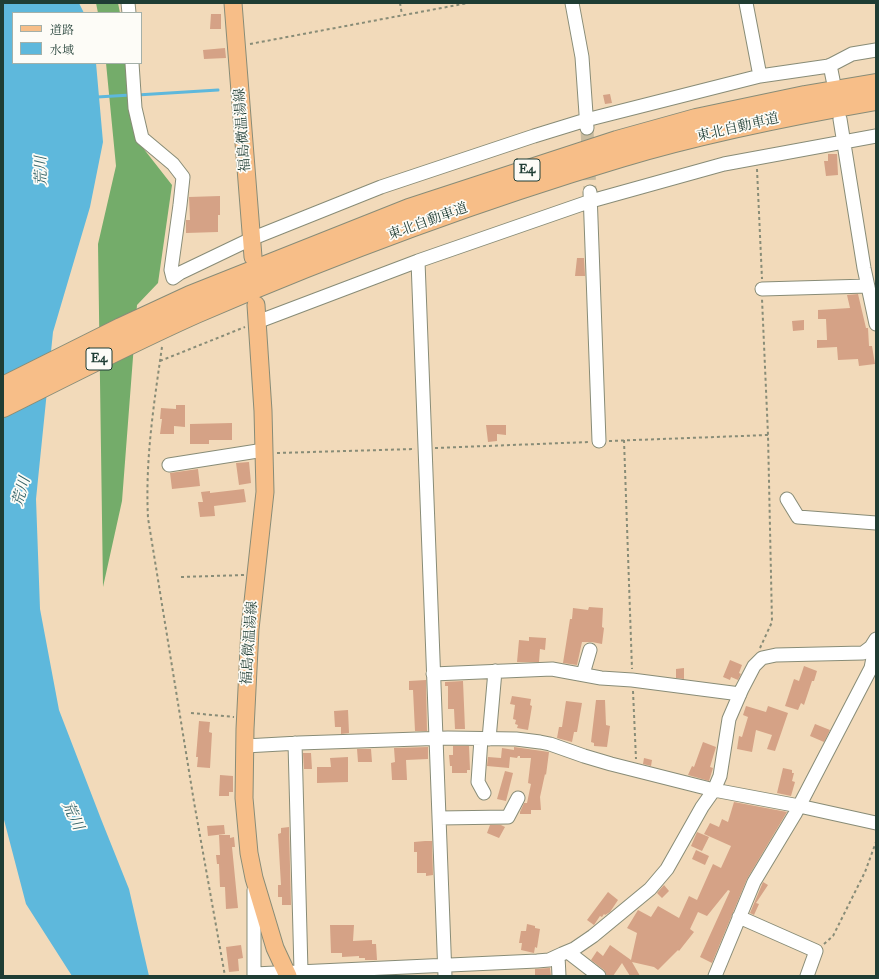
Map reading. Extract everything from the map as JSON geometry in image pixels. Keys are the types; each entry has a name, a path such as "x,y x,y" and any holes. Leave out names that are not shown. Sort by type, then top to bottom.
{"highway":[{"name":"東北自動車道","path":"3,407 130,344 193,305 409,209 617,141 696,119 805,96 876,84"},
{"name":"東北自動車道","path":"3,386 121,328 319,263 416,225 622,157 700,136 800,114 876,100"}],"main road":[{"name":"福島微温湯線","path":"234,3 253,257"},
{"name":"福島微温湯線","path":"256,305 263,411 264,492 250,629 244,798 249,853 254,878 275,948 292,973"}],"street":[{"path":"572,3 582,57 586,124"},
{"path":"746,3 760,76"},
{"path":"132,64 135,108 142,138 173,164 183,177 171,270 174,278 180,273 251,239 381,187 534,136 586,124 760,76 830,65 852,54 876,50"},
{"path":"830,65 833,80"},
{"path":"840,119 864,268 876,324"},
{"path":"257,322 591,197 724,164 876,136"},
{"path":"591,197 599,441"},
{"path":"418,261 445,971"},
{"path":"762,289 868,286"},
{"path":"168,465 264,452"},
{"path":"787,499 798,517 876,523"},
{"path":"254,878 254,975 292,973 445,971 549,960 563,954 594,936 650,888 667,869 702,807 714,790 720,776 729,719 754,666 762,658 776,655 863,653 871,647 876,639"},
{"path":"714,976 754,882 799,806 871,668 876,643"},
{"path":"584,674 590,650"},
{"path":"433,674 552,668 601,678 632,680 740,694"},
{"path":"484,793 478,782 495,672"},
{"path":"245,746 435,738 516,739 550,744 584,756 714,790 876,822"},
{"path":"292,973 295,743"},
{"path":"439,818 508,817 518,798"},
{"path":"739,918 816,951 807,976"},
{"path":"559,976 563,954"},
{"path":"563,954 599,976"}],"path":[{"path":"400,3 402,15"},
{"path":"237,47 468,3"},
{"path":"754,666 757,655 772,622 768,435 757,158"},
{"path":"160,361 257,322"},
{"path":"162,347 149,457 147,496 148,518 194,802 225,976"},
{"path":"264,452 425,448 768,435"},
{"path":"624,440 632,680 636,751 635,770"},
{"path":"181,577 256,574"},
{"path":"191,713 246,718"},
{"path":"816,951 833,936 865,872 876,842"}],"green space":[{"path":"96,3 118,3 120,12 98,12"},
{"path":"106,64 126,64 136,139 172,185 158,283 137,305 122,501 103,587 98,244 116,166"}],"water":[{"name":"荒川","path":"3,3 79,3 84,12 12,12 12,64 96,64 103,142 90,207 53,332 36,499 40,609 59,710 129,889 149,976 72,976 26,904 3,816"}],"building":[{"path":"211,14 221,14 221,29 210,29"},
{"path":"225,48 226,58 204,59 203,50"},
{"path":"610,94 612,103 605,104 603,95"},
{"path":"828,154 837,154 838,175 826,176 824,161 828,161"},
{"path":"220,196 218,232 186,233 186,220 190,220 189,197"},
{"path":"577,258 584,258 585,276 575,276"},
{"path":"858,294 866,328 868,328 869,346 872,346 875,364 859,366 858,359 838,360 837,347 817,348 817,340 827,340 826,319 818,319 818,310 850,308 847,295"},
{"path":"804,320 804,330 793,331 792,321"},
{"path":"176,405 185,405 185,427 174,426 174,434 160,434 162,419 160,419 161,408 176,409"},
{"path":"232,423 232,440 209,440 209,444 190,444 190,424"},
{"path":"486,425 506,425 506,435 497,434 497,441 488,442"},
{"path":"249,462 251,483 239,485 236,463"},
{"path":"198,469 200,486 172,489 170,473"},
{"path":"244,489 246,502 214,506 215,516 200,517 198,502 203,502 201,492 210,491 210,493"},
{"path":"589,607 603,608 602,627 604,628 602,644 582,642 577,665 563,663 573,608 588,610"},
{"path":"529,637 546,638 545,650 540,649 539,662 517,662 519,640 529,641"},
{"path":"730,660 742,665 739,673 741,674 738,680 731,677 730,680 723,677"},
{"path":"804,666 817,671 804,705 801,703 798,710 785,706 794,679 799,681"},
{"path":"684,668 684,679 676,678 676,669"},
{"path":"426,680 427,731 415,731 413,690 409,690 409,681"},
{"path":"463,681 465,729 455,729 454,709 448,709 448,686 445,686 445,682"},
{"path":"512,696 531,699 530,705 532,706 528,730 517,728 518,725 515,724 516,720 513,719 515,705 510,704"},
{"path":"596,700 605,700 606,725 610,726 607,747 594,746 594,743 591,742"},
{"path":"566,701 582,703 577,732 574,732 572,742 557,738 559,727 562,727"},
{"path":"746,706 766,712 768,706 788,713 775,751 767,749 772,735 756,730 752,752 737,749 739,736 742,737 748,717 743,715"},
{"path":"348,710 349,733 341,734 341,727 335,727 334,711"},
{"path":"199,721 210,722 209,732 212,733 210,768 197,767 198,757 196,757"},
{"path":"815,724 830,730 824,742 810,736"},
{"path":"703,742 716,747 710,767 713,768 709,781 688,775 692,766 694,767"},
{"path":"453,746 469,746 470,770 467,770 467,773 452,773 449,755 453,755"},
{"path":"428,747 428,759 406,760 407,780 392,780 391,763 395,762 394,748"},
{"path":"514,747 549,752 546,775 545,774 540,797 541,810 531,810 531,814 520,814 520,812 524,803 527,803 531,784 528,783 531,758 520,758 520,756 517,758 510,757 509,768 487,766 488,757 501,758 502,748 514,750"},
{"path":"357,749 371,749 372,762 358,762"},
{"path":"303,753 311,753 312,769 304,769"},
{"path":"348,757 348,782 317,783 317,767 331,767 330,758"},
{"path":"644,758 652,760 651,766 643,764"},
{"path":"783,768 792,770 792,773 794,773 792,781 795,782 791,796 777,793"},
{"path":"505,771 513,773 506,801 497,799"},
{"path":"220,775 233,776 233,792 229,792 229,796 219,796"},
{"path":"734,802 787,812 747,879 712,963 700,957 730,891 728,890 707,916 698,912 690,929 694,932 679,951 678,950 658,970 654,967 632,962 640,976 630,976 622,963 613,976 607,976 604,970 591,960 597,951 603,956 610,945 631,960 637,933 627,928 638,910 651,917 658,906 679,918 689,896 697,900 713,864 721,868 731,846 704,834 710,823 719,827 722,819 728,822"},
{"path":"224,825 225,834 208,836 207,826"},
{"path":"490,825 501,825 505,827 499,838 487,833"},
{"path":"289,827 291,905 282,905 282,897 278,897 278,885 281,885 278,834 281,833 281,828"},
{"path":"697,832 709,837 702,851 691,846"},
{"path":"219,835 230,835 230,838 234,837 235,847 232,847 238,908 226,909 225,887 220,887 219,864 217,864 216,855 220,855"},
{"path":"432,841 433,875 426,876 426,873 417,873 417,852 414,852 414,842"},
{"path":"696,850 709,856 705,865 692,859"},
{"path":"763,882 768,885 756,903 759,904 754,915 750,913"},
{"path":"664,885 669,891 662,898 657,893"},
{"path":"608,892 618,900 610,912 605,915 604,914 602,917 600,916 594,925 587,920"},
{"path":"527,924 540,929 537,948 535,947 534,953 521,950 522,943 519,943 521,931 526,931"},
{"path":"330,925 354,925 353,941 372,940 372,944 376,944 377,960 365,960 365,958 359,958 359,956 342,957 342,953 331,953"},
{"path":"241,945 243,958 238,959 239,971 229,972 226,947"},
{"path":"550,968 551,976 535,976 535,969"}],"waterway":[{"path":"137,95 218,90"},
{"path":"97,97 131,95"}],"tunnel":[{"path":"587,129 590,192"}]}
